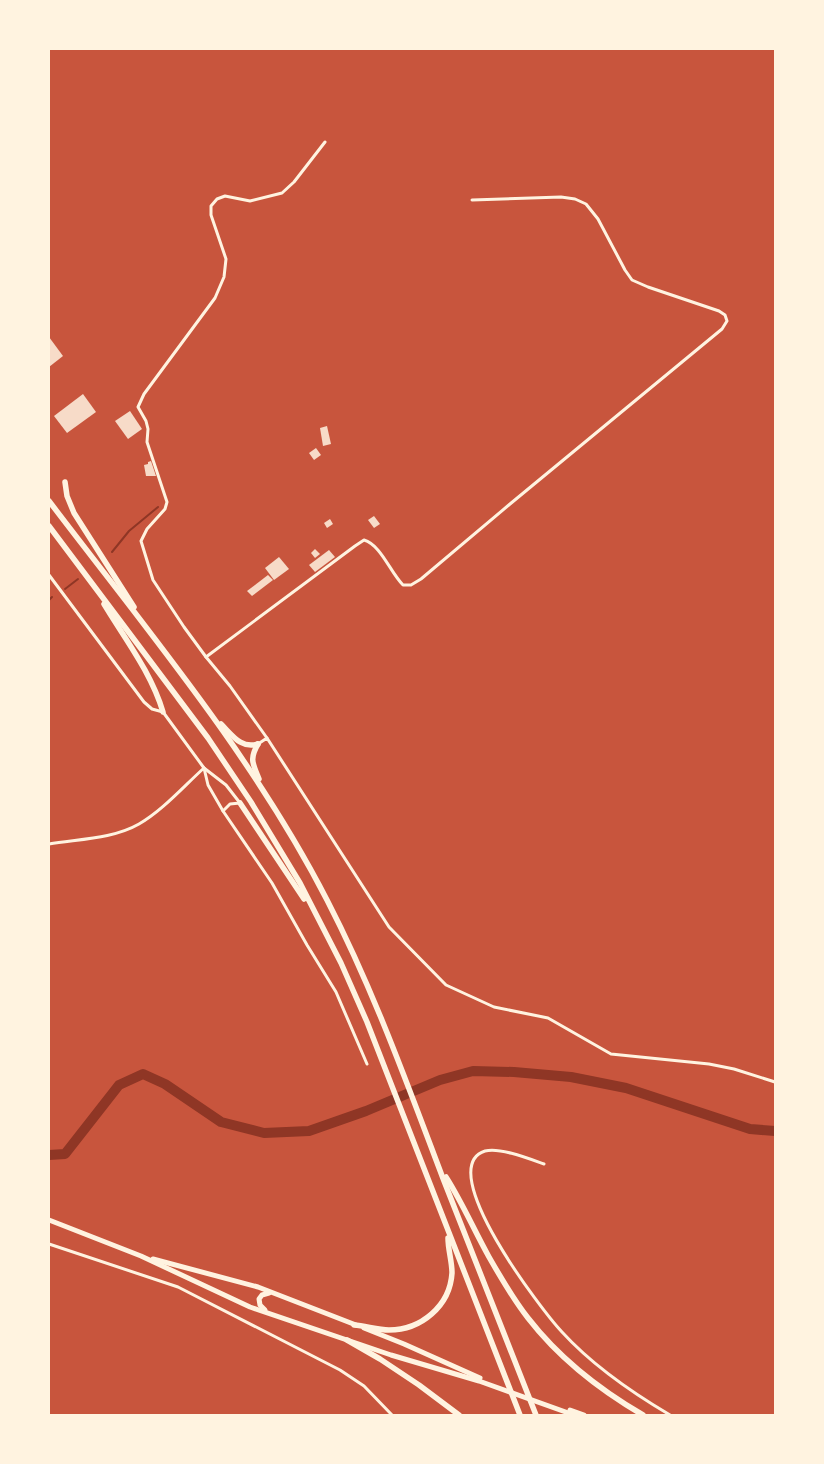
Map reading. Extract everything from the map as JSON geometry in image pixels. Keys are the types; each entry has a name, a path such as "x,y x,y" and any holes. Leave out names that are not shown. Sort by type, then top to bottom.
{"highway":[{"path":"65,482 69,504 80,524 160,646"},
{"path":"49,501 233,744 296,844 327,900 362,974 402,1067 535,1415"},
{"path":"49,526 226,763 281,850 324,929 357,998 387,1072 408,1131 519,1414"},
{"path":"81,569 146,672 158,696 163,712"},
{"path":"207,710 240,742 247,746 258,744"},
{"path":"258,744 252,755 252,762 263,790"},
{"path":"240,803 324,929"},
{"path":"440,1168 453,1188 502,1278 529,1319 582,1374 613,1397 643,1415"},
{"path":"49,1220 141,1256 227,1297 391,1355 461,1374 574,1415"},
{"path":"354,1324 388,1330 406,1328 423,1322 434,1312 444,1299 451,1281 452,1264 448,1234"},
{"path":"141,1256 237,1281 275,1294 404,1344 465,1372 584,1415"},
{"path":"266,1311 260,1305 261,1296 275,1294"},
{"path":"347,1340 419,1384 459,1415"}],"street":[{"path":"325,142 294,182 282,193 250,201 224,196 217,198 211,206 211,216 226,259 224,278 215,298 139,403 139,410 146,421 148,429 147,442 167,502 165,509 147,529 141,541 153,580 206,657 230,686 267,738 388,927 446,985 494,1007 548,1018 611,1054 709,1064 734,1069 775,1082"},
{"path":"206,657 364,540 371,542 377,548 395,577 403,584 411,585 421,580 722,329 727,321 724,315 718,311 632,280 598,219 586,204 575,199 561,197 472,200"},
{"path":"49,575 144,702 152,709 163,712 204,768 222,781 240,803"},
{"path":"258,744 267,738"},
{"path":"204,768 208,785 223,811 272,883 336,992 367,1064"},
{"path":"49,844 113,834 139,824 150,817 204,768"},
{"path":"223,811 230,804 240,803"},
{"path":"544,1164 491,1150 481,1154 470,1171 474,1193 482,1210 514,1270 561,1331 598,1366 632,1391 670,1415"},
{"path":"49,1244 178,1286 340,1370 364,1386 392,1415"}],"building":[{"path":"49,337 63,356 49,367"},
{"path":"83,394 96,412 67,433 54,416"},
{"path":"130,411 142,429 128,439 115,421"},
{"path":"327,426 331,444 323,446 320,428"},
{"path":"316,448 321,455 314,460 309,453"},
{"path":"151,461 156,476 146,476 144,465"},
{"path":"374,516 380,524 374,528 368,520"},
{"path":"330,519 333,524 327,528 324,523"},
{"path":"315,549 320,554 315,558 311,553"},
{"path":"329,550 335,557 315,572 309,565"},
{"path":"279,557 289,569 274,580 265,568"},
{"path":"268,575 273,580 252,596 247,591"}],"waterway":[{"path":"112,552 129,531 158,507"},
{"path":"65,589 78,579"},
{"path":"49,600 52,597"},
{"path":"49,1155 65,1154 119,1085 143,1074 165,1084 221,1122 264,1133 309,1131 366,1111 440,1080 473,1071 514,1072 571,1077 626,1088 750,1129 775,1131"}]}
